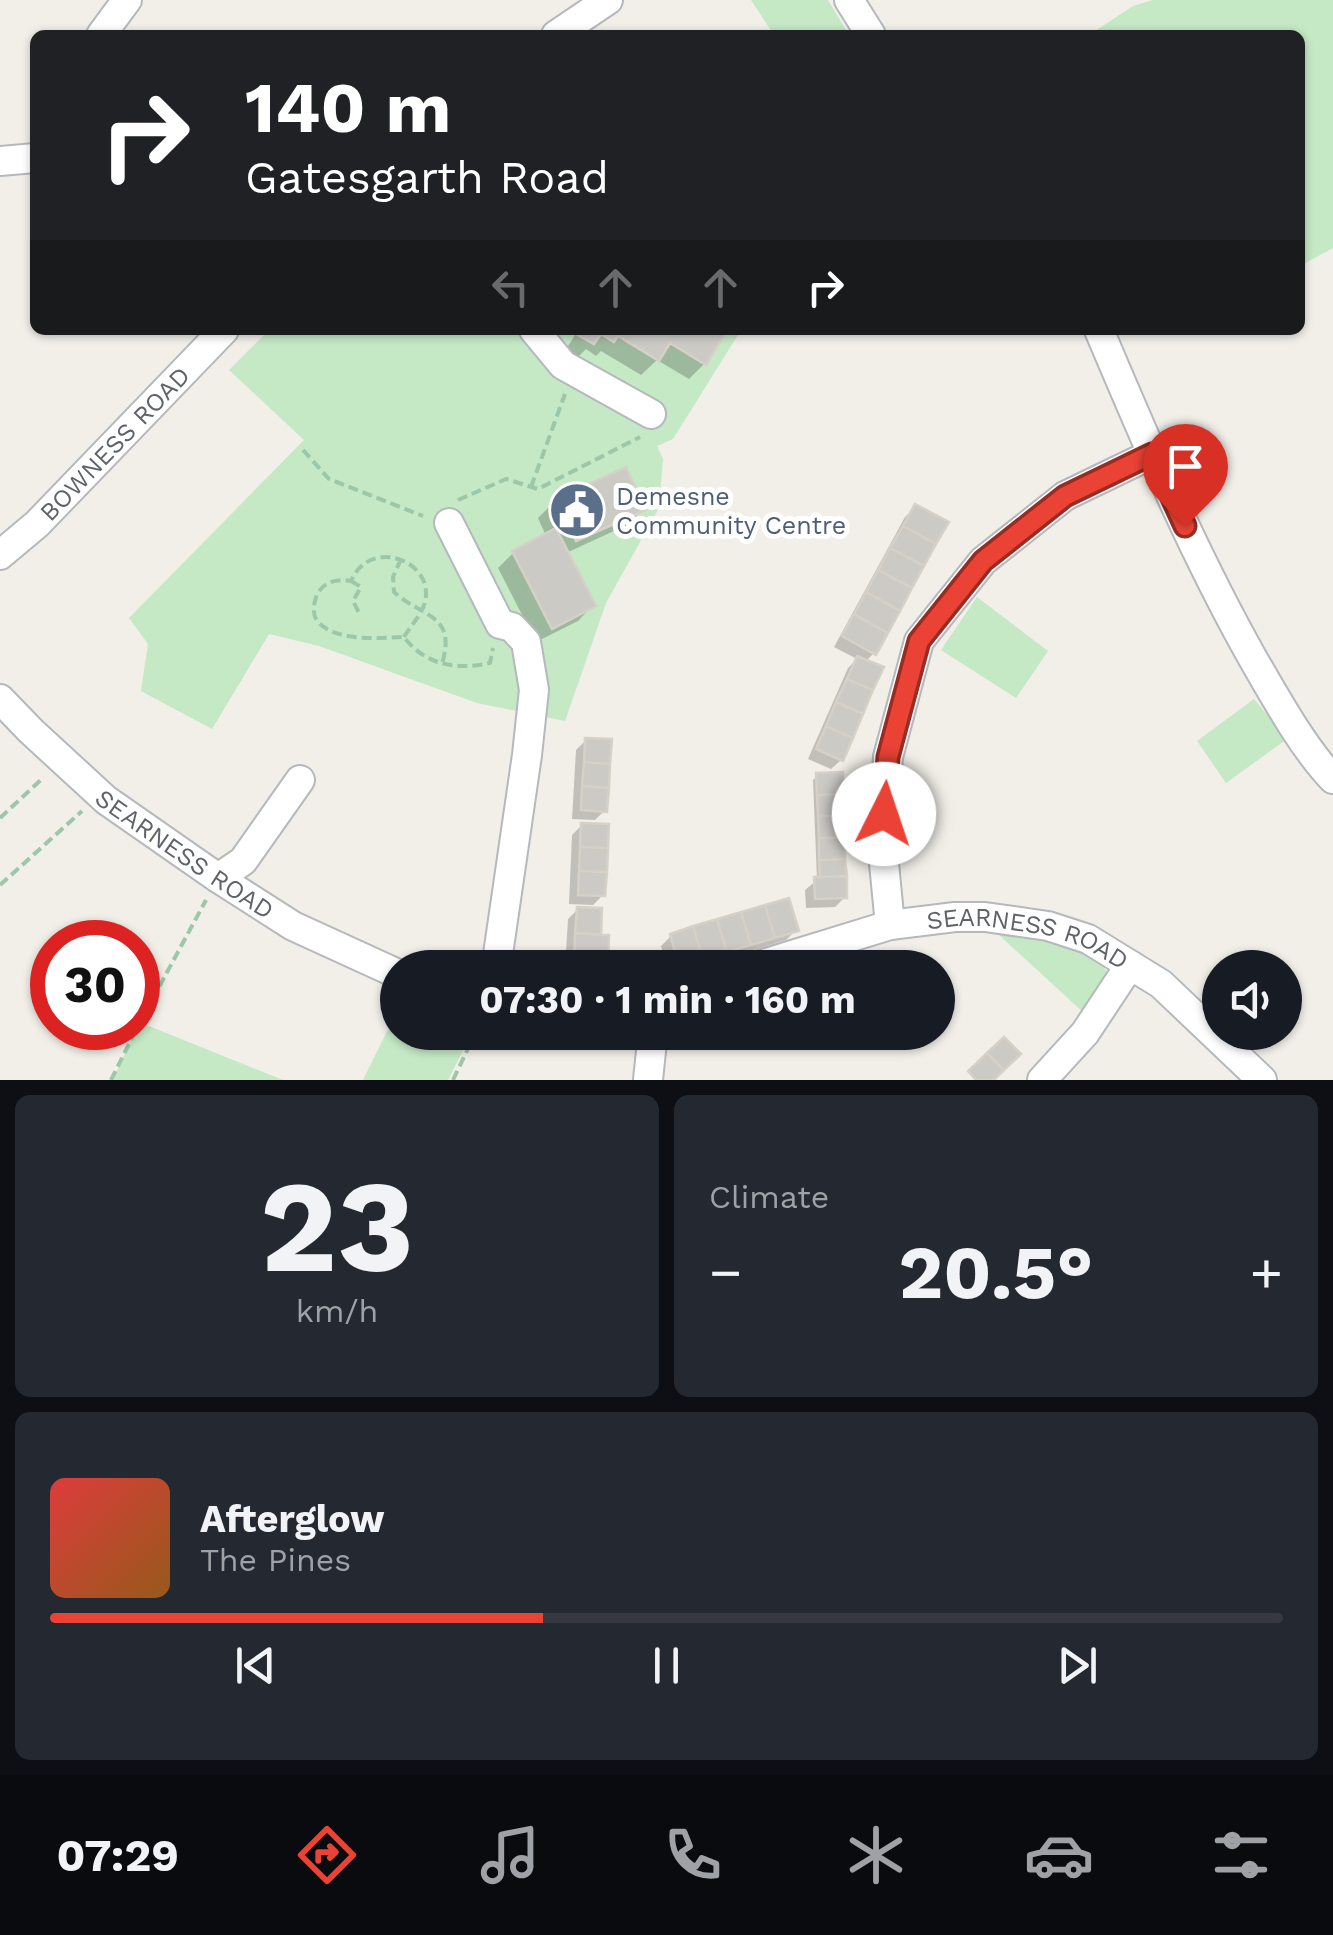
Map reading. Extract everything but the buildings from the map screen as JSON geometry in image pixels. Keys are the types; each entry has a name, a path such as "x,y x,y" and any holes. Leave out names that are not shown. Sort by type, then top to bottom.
{"street":[{"path":"105,30 127,0"},
{"path":"563,30 608,0"},
{"path":"849,0 868,30"},
{"path":"0,160 30,158"},
{"name":"BOWNESS ROAD","path":"0,555 37,524 219,335"},
{"path":"538,335 563,365 651,414"},
{"path":"1101,335 1219,597 1274,697 1333,779"},
{"path":"890,925 882,842 888,757 919,641 983,561 1065,496 1152,454"},
{"path":"449,523 500,624 512,627 526,642 530,654 534,690 499,950"},
{"name":"SEARNESS ROAD","path":"0,699 102,796 218,878 293,926 380,966"},
{"path":"218,878 243,861 300,780"},
{"name":"SEARNESS ROAD","path":"809,950 890,925 955,916 1048,926 1088,939 1161,984 1262,1080"},
{"path":"1042,1080 1085,1034 1130,964"},
{"path":"648,1080 651,1050"}],"path":[{"path":"530,487 576,372"},
{"path":"303,450 329,480 432,520 442,528 458,517 456,501 506,480 538,489 643,436 651,414"},
{"path":"351,581 364,563 384,555 400,559 421,574 427,590 422,610 404,636"},
{"path":"400,559 393,576 394,592 407,604 432,615 445,631 447,648 442,664"},
{"path":"360,613 354,601 361,587 351,581 338,579 316,594 313,610 317,622 333,631 354,636 404,636"},
{"path":"404,636 426,656 442,664 468,668 490,663 500,624"},
{"path":"0,818 62,760"},
{"path":"0,886 102,796"},
{"path":"160,985 218,878"},
{"path":"111,1080 126,1050"},
{"path":"452,1080 467,1050"}],"green space":[{"path":"751,0 828,0 846,30 771,30"},
{"path":"1153,0 1333,0 1333,248 1305,263 1305,30 1097,30 1133,6"},
{"path":"264,335 738,335 673,439 657,446 663,459 659,508 606,603 565,721 477,703 319,646 269,634 212,729 141,691 148,644 129,618 304,440 229,370"},
{"path":"977,597 1048,651 1016,698 941,650"},
{"path":"1254,699 1287,739 1226,783 1197,741"},
{"path":"999,935 1074,950 1108,973 1084,1013"},
{"path":"160,1030 283,1080 113,1080 126,1050 160,1050"},
{"path":"380,1046 380,1050 463,1050 448,1080 363,1080"}],"place":[{"name":"Demesne Community Centre","path":"577,510"}],"route":[{"path":"884,814 888,757 919,641 983,561 1065,496 1152,454 1185,526"}]}
